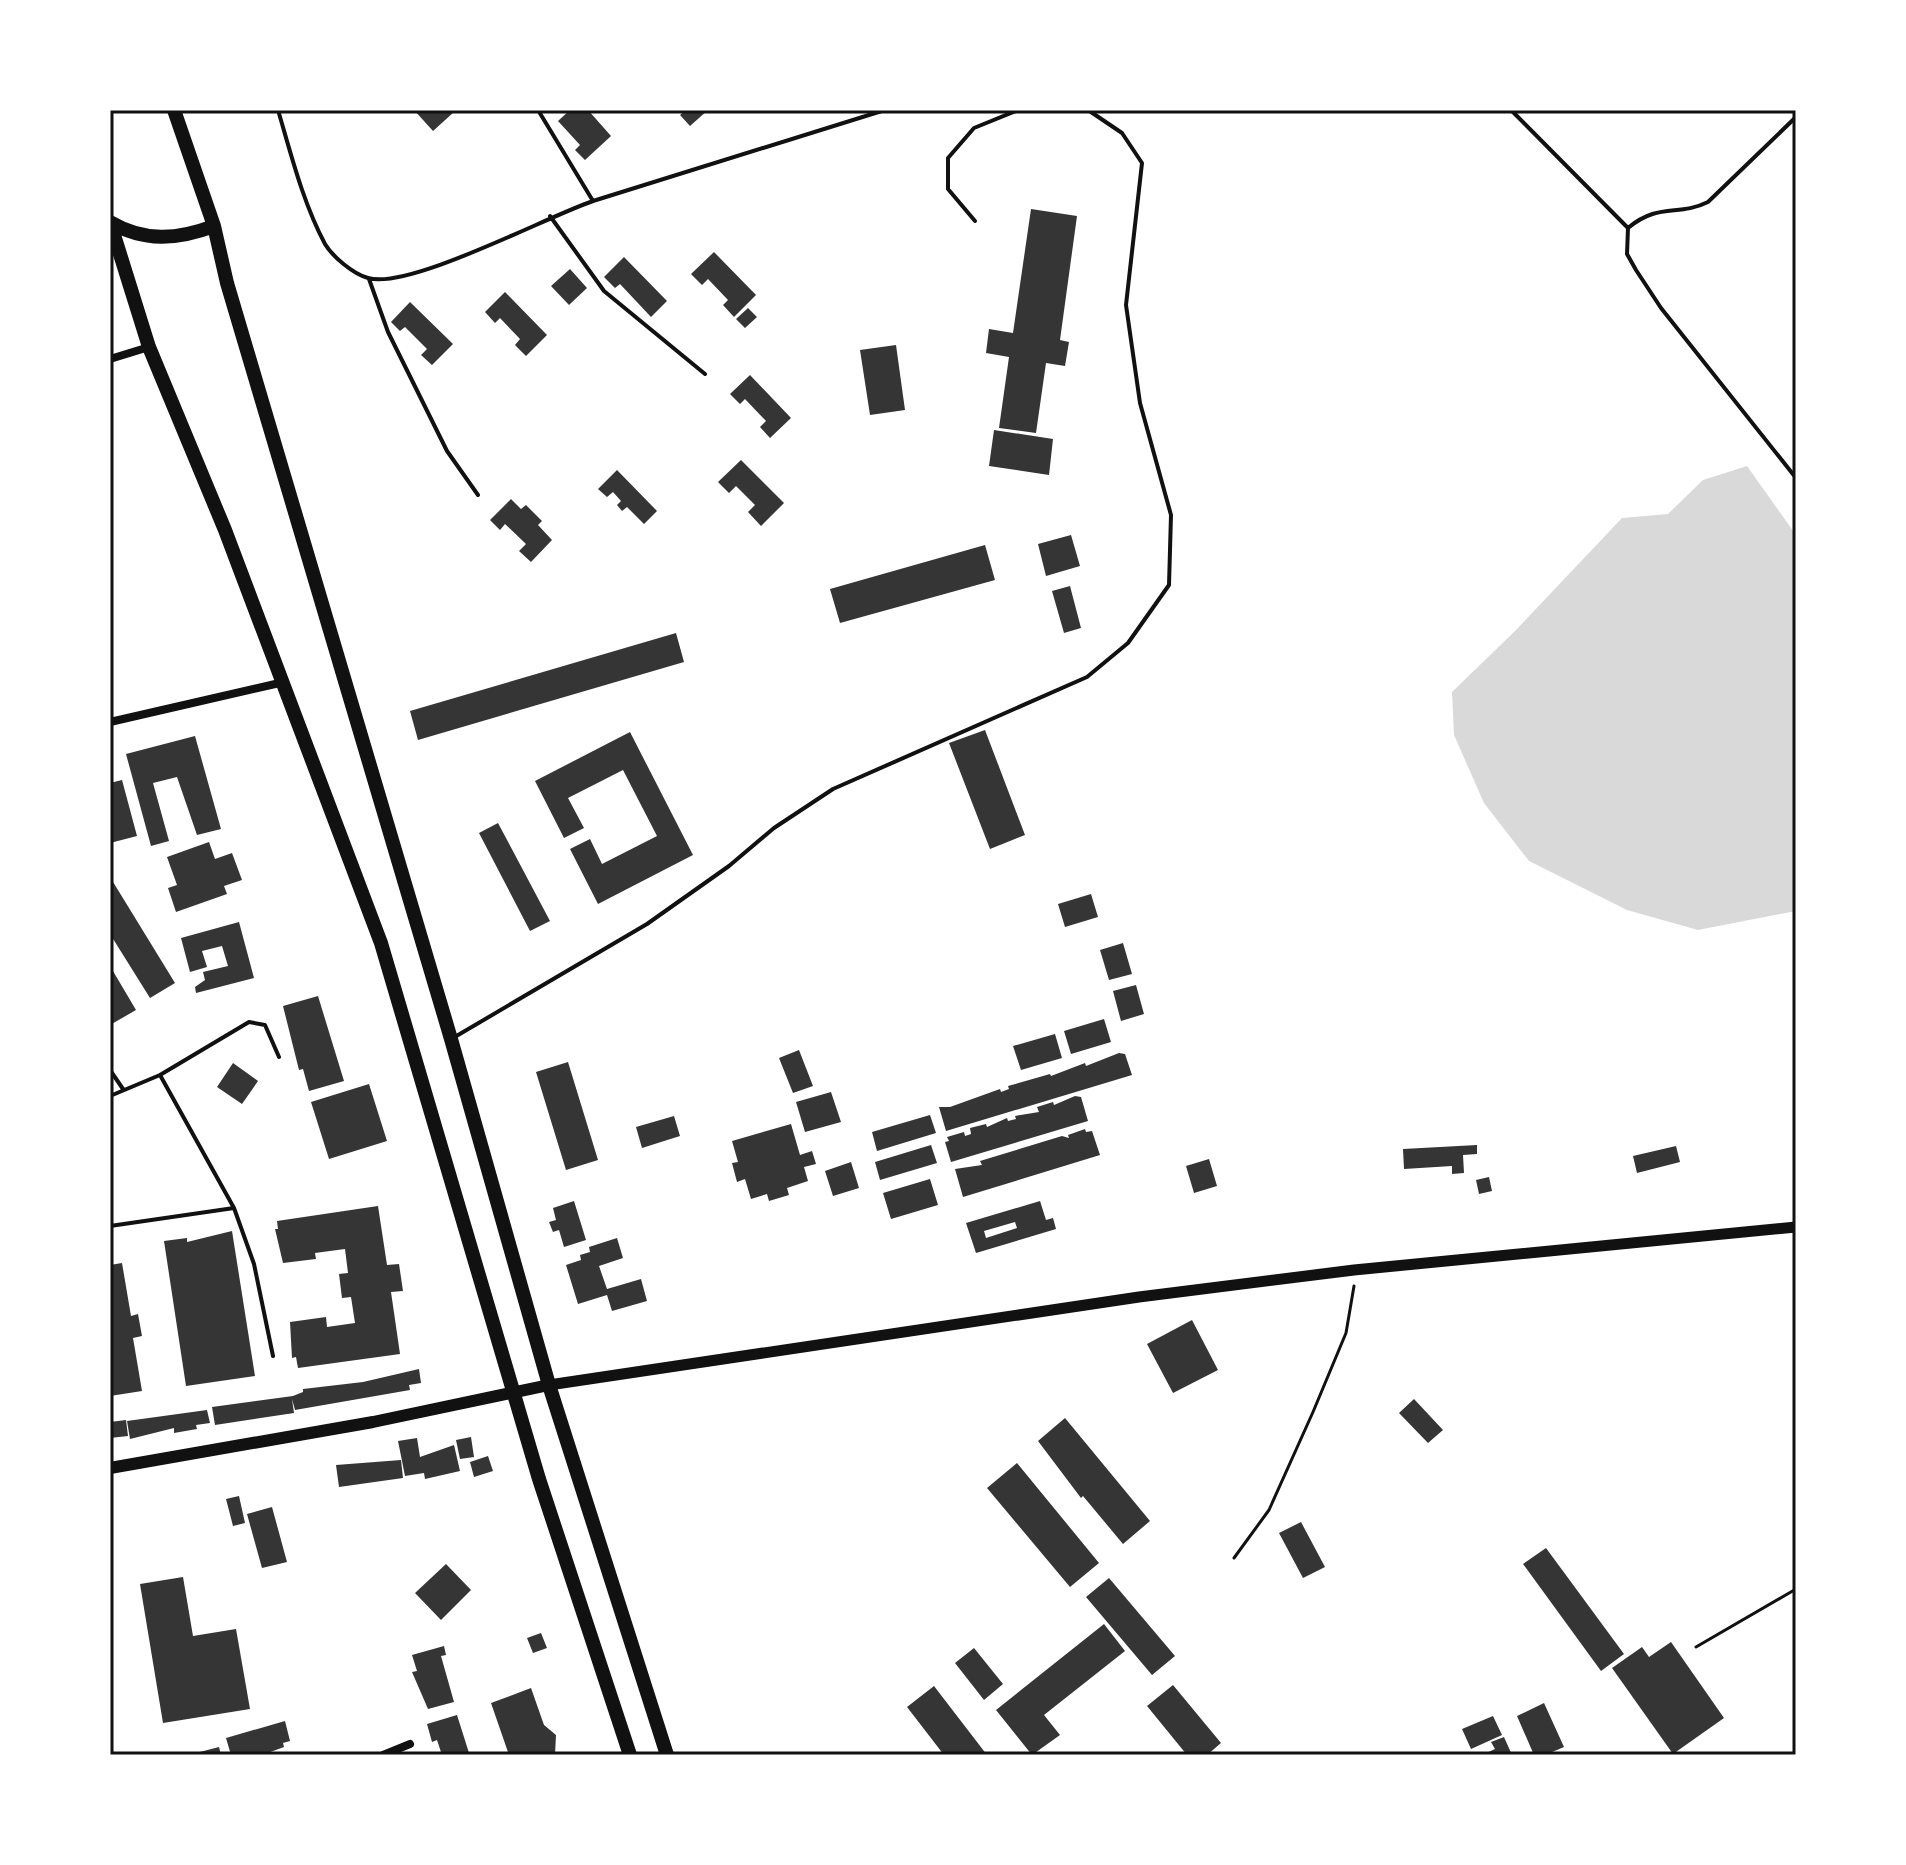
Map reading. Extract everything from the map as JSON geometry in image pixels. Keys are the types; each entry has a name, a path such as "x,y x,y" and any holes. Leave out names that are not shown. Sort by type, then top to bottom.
{"highway":[{"path":"174,110 214,226 231,298 451,1039 549,1385 667,1755"},
{"path":"110,222 137,236 158,237 192,234 214,226"},
{"path":"110,222 149,347 284,682 381,943 544,1493 630,1755"}],"main road":[{"path":"110,1468 373,1422 549,1385"}],"street":[{"path":"110,359 149,347"},
{"path":"110,722 284,682"},
{"path":"549,1385 1139,1297 1354,1270 1796,1227"},
{"path":"383,1755 410,1744"}],"lane":[{"path":"278,110 296,173 326,246 350,268 369,279 406,276 446,263 550,216 593,201 885,110"},
{"path":"538,110 593,201"},
{"path":"975,221 948,189 948,158 974,128 1018,110"},
{"path":"451,1039 647,924 729,866 774,828 833,789 1087,677 1128,643 1169,585 1171,515 1140,403 1126,305 1142,163 1122,133 1088,110"},
{"path":"1511,110 1628,228 1627,254 1661,308 1796,478"},
{"path":"1628,228 1642,217 1659,211 1694,209 1708,202 1796,117"},
{"path":"550,216 604,291 705,374"},
{"path":"369,279 388,332 447,451 478,495"},
{"path":"110,1096 160,1075 249,1022 265,1025 279,1057"},
{"path":"110,1070 123,1089"},
{"path":"160,1075 234,1208 254,1264 273,1356"},
{"path":"110,1226 234,1208"}],"path":[{"path":"1234,1558 1269,1510 1346,1333 1354,1298 1354,1270"},
{"path":"1696,1647 1796,1589"}],"shaded area":[{"path":"1747,466 1796,535 1796,911 1698,930 1627,910 1529,861 1484,803 1454,735 1452,692 1515,631 1622,518 1668,514 1703,480"}],"building":[{"path":"414,110 452,110 454,112 433,131"},
{"path":"570,110 588,110 611,136 585,160 575,150 580,145 558,121"},
{"path":"686,110 708,110 690,126 680,115"},
{"path":"1031,209 1077,216 1060,340 1069,342 1065,366 1046,363 1036,433 999,428 1009,357 986,353 989,329 1013,333"},
{"path":"714,252 756,295 734,317 723,305 728,300 708,279 702,285 691,274"},
{"path":"624,257 667,301 651,317 620,284 615,288 604,277"},
{"path":"570,269 587,288 569,305 551,286"},
{"path":"505,292 547,335 526,356 515,345 520,339 500,318 495,323 485,312"},
{"path":"410,302 453,344 432,365 421,355 427,349 405,327 400,331 391,322"},
{"path":"748,308 757,317 745,328 736,319"},
{"path":"896,345 905,410 870,415 860,350"},
{"path":"750,375 791,418 770,438 760,427 766,421 745,399 740,404 730,394"},
{"path":"994,430 1053,439 1049,475 989,466"},
{"path":"741,460 784,503 761,526 748,512 755,505 736,486 729,493 718,482"},
{"path":"617,470 657,511 644,524 627,507 622,511 617,505 621,501 613,492 607,497 598,489"},
{"path":"511,499 521,509 526,505 542,521 538,525 552,540 531,562 519,551 526,544 505,524 500,530 490,520"},
{"path":"1071,535 1080,566 1046,576 1038,544"},
{"path":"985,545 995,580 840,623 830,589"},
{"path":"1070,586 1081,628 1064,633 1052,591"},
{"path":"676,633 684,662 418,740 410,711"},
{"path":"985,730 1025,835 990,849 949,743"},
{"path":"630,732 693,855 598,904 570,849 590,839 602,864 657,836 623,770 568,798 584,828 564,838 535,781"},
{"path":"195,736 221,829 197,835 177,777 153,783 169,841 151,846 126,754"},
{"path":"122,780 137,836 110,843 110,821 113,821 110,783"},
{"path":"498,823 550,921 530,931 479,833"},
{"path":"209,842 215,859 232,853 242,880 224,886 227,894 176,912 168,888 177,885 167,857"},
{"path":"110,877 175,983 150,998 110,934"},
{"path":"1091,894 1098,917 1065,927 1058,904"},
{"path":"239,922 254,978 196,993 195,987 205,980 203,972 228,966 222,946 202,951 207,967 190,972 181,938"},
{"path":"1123,943 1132,974 1109,980 1100,950"},
{"path":"110,966 136,1010 110,1025"},
{"path":"1136,985 1144,1014 1121,1021 1113,991"},
{"path":"318,996 344,1081 309,1091 303,1069 299,1070 283,1006"},
{"path":"1104,1019 1111,1042 1071,1054 1064,1031"},
{"path":"1055,1034 1062,1058 1021,1070 1013,1046"},
{"path":"799,1050 813,1086 793,1093 779,1058"},
{"path":"1119,1053 1125,1054 1132,1075 946,1131 939,1107 950,1107 1000,1089 1001,1092 1009,1089 1008,1086 1051,1076 1085,1063 1086,1066"},
{"path":"568,1062 598,1160 566,1170 536,1072"},
{"path":"233,1063 258,1081 242,1104 217,1087"},
{"path":"369,1084 387,1141 329,1159 311,1102"},
{"path":"831,1092 841,1122 805,1132 796,1102"},
{"path":"1075,1096 1081,1097 1088,1121 951,1162 945,1142 949,1141 947,1137 964,1132 965,1136 971,1134 970,1128 986,1124 987,1127 1007,1118 1008,1121 1016,1119 1015,1116 1039,1112 1037,1107 1053,1102 1054,1105"},
{"path":"930,1115 936,1133 877,1151 872,1132"},
{"path":"674,1116 680,1136 642,1148 636,1127"},
{"path":"791,1124 800,1155 812,1151 816,1164 804,1167 808,1181 787,1188 789,1195 769,1201 767,1194 751,1199 745,1179 737,1182 732,1163 738,1162 732,1141"},
{"path":"1085,1129 1086,1132 1092,1131 1100,1155 963,1197 955,1169 982,1165 980,1161 1062,1136 1069,1138 1068,1135"},
{"path":"931,1145 937,1163 880,1180 875,1162"},
{"path":"1477,1145 1477,1154 1463,1155 1464,1173 1452,1174 1452,1166 1404,1169 1403,1149"},
{"path":"1676,1146 1680,1162 1637,1173 1633,1156"},
{"path":"1209,1159 1217,1186 1194,1193 1186,1166"},
{"path":"851,1162 859,1188 833,1196 825,1171"},
{"path":"1489,1177 1492,1191 1479,1194 1476,1180"},
{"path":"930,1179 938,1205 891,1219 883,1193"},
{"path":"574,1201 586,1240 564,1247 559,1230 553,1232 549,1222 556,1220 553,1208"},
{"path":"1040,1201 1046,1220 1053,1218 1056,1229 976,1253 966,1223","holes":["1015,1222 1017,1228 986,1238 984,1231"]},
{"path":"378,1206 387,1265 399,1264 403,1291 391,1292 400,1354 298,1368 296,1357 292,1358 290,1322 326,1317 327,1327 355,1323 351,1297 342,1298 339,1274 348,1273 345,1249 315,1253 316,1259 283,1263 275,1229 278,1229 277,1221"},
{"path":"232,1231 255,1376 186,1386 164,1241 187,1238 187,1242"},
{"path":"617,1238 623,1258 599,1266 607,1289 641,1279 647,1301 612,1311 607,1295 578,1304 566,1265 581,1260 580,1255 590,1252 589,1247"},
{"path":"122,1263 131,1316 138,1314 142,1336 133,1338 142,1391 110,1396 110,1265"},
{"path":"1192,1320 1218,1370 1173,1393 1147,1344"},
{"path":"419,1369 421,1383 409,1385 410,1390 295,1410 292,1399 294,1413 215,1425 212,1407 293,1396 303,1392 303,1389 363,1382"},
{"path":"1414,1399 1443,1430 1428,1443 1399,1413"},
{"path":"207,1410 210,1423 196,1425 197,1429 174,1433 174,1428 130,1439 127,1421"},
{"path":"1065,1418 1150,1521 1123,1544 1083,1496 1081,1498 1038,1441"},
{"path":"126,1420 128,1436 110,1438 110,1422"},
{"path":"471,1437 474,1457 460,1459 456,1440"},
{"path":"417,1438 420,1457 454,1445 460,1471 425,1479 424,1473 405,1476 398,1441"},
{"path":"488,1456 493,1471 474,1477 470,1462"},
{"path":"401,1460 403,1478 339,1487 336,1465"},
{"path":"1017,1463 1099,1563 1070,1587 987,1488"},
{"path":"239,1496 245,1523 233,1526 226,1499"},
{"path":"272,1507 287,1562 262,1568 247,1514"},
{"path":"1301,1522 1325,1567 1303,1578 1279,1533"},
{"path":"1546,1548 1624,1654 1601,1671 1523,1564"},
{"path":"446,1564 471,1590 441,1620 415,1593"},
{"path":"183,1577 193,1636 236,1629 250,1709 163,1723 140,1584"},
{"path":"1109,1578 1175,1656 1152,1675 1086,1597"},
{"path":"1104,1624 1125,1651 1044,1715 1060,1735 1032,1755 996,1710"},
{"path":"541,1633 547,1648 533,1653 527,1638"},
{"path":"1671,1642 1724,1718 1673,1754 1612,1668 1642,1647 1649,1657"},
{"path":"444,1646 446,1655 441,1656 454,1702 428,1709 412,1672 417,1671 412,1655"},
{"path":"974,1648 1003,1684 984,1700 955,1663"},
{"path":"1173,1685 1221,1743 1207,1755 1187,1755 1147,1706"},
{"path":"934,1686 987,1755 944,1755 907,1707"},
{"path":"531,1688 544,1725 556,1735 555,1755 509,1755 491,1703"},
{"path":"1544,1703 1564,1747 1545,1755 1534,1755 1517,1716"},
{"path":"457,1715 469,1753 442,1755 437,1740 432,1742 427,1724"},
{"path":"1493,1716 1502,1735 1471,1749 1462,1729"},
{"path":"285,1721 290,1741 283,1743 284,1747 262,1755 231,1755 226,1738"},
{"path":"1504,1737 1512,1755 1482,1755 1495,1749 1491,1742"},
{"path":"219,1747 221,1755 192,1755 192,1754"}]}
